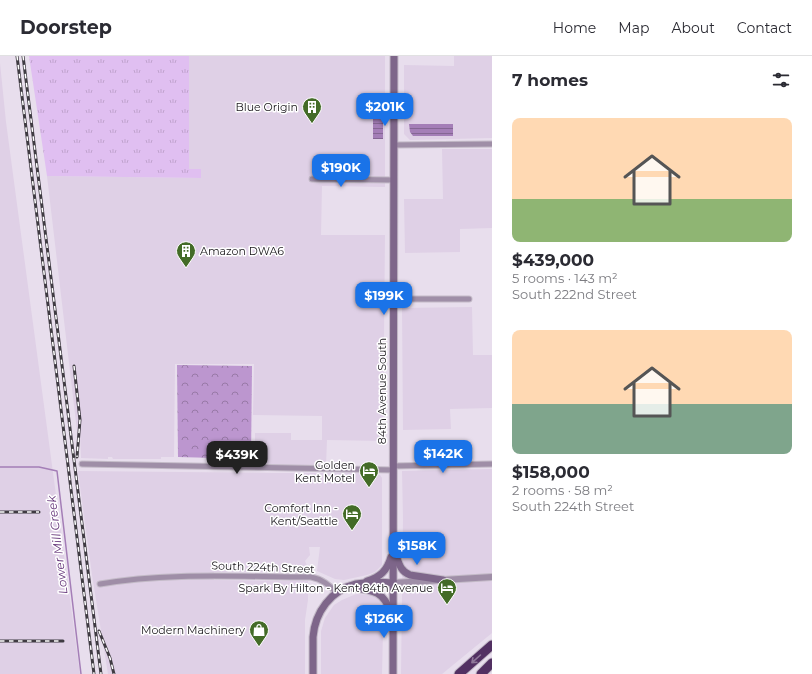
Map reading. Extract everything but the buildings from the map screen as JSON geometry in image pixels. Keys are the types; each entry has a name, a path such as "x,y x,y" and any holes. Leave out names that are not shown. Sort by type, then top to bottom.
{"highway":[{"path":"459,674 492,645"},
{"path":"481,674 492,663"}],"main road":[{"name":"84th Avenue South","path":"393,674 394,56"},
{"path":"393,550 402,570 406,573 410,575 443,580"},
{"path":"313,674 313,636 322,608 337,593 347,587 379,576 386,570 393,550"},
{"path":"358,584 393,583"},
{"path":"347,587 369,590 380,595 386,602 393,624"}],"street":[{"path":"394,146 492,144"},
{"path":"312,179 394,180"},
{"path":"394,299 469,299"},
{"path":"82,464 393,468 492,464"},
{"name":"South 224th Street","path":"100,584 144,578 206,576 311,577 326,582 337,593"},
{"path":"393,583 492,576"}],"shaded area":[{"path":"189,56 385,56 385,187 322,186 321,235 385,235 383,441 327,440 326,466 255,465 255,433 291,433 291,440 322,440 322,416 253,415 254,364 175,364 174,457 161,457 161,459 113,459 112,457 108,457 108,459 81,458 80,431 77,431 47,176 201,178 189,169"},
{"path":"454,56 492,56 492,138 410,140 404,134 404,65 454,66"},
{"path":"0,63 6,122 80,674 0,674"},
{"path":"373,112 383,112 383,139 373,139"},
{"path":"409,124 453,124 453,136 413,136 410,132"},
{"path":"442,149 492,149 492,228 460,229 460,252 405,253 404,199 443,199"},
{"path":"472,307 473,355 492,355 492,408 450,409 451,429 403,430 402,308"},
{"path":"492,469 492,633 442,674 401,674 403,519 402,471"},
{"path":"78,471 373,473 380,475 382,478 382,565 375,572 367,575 344,580 335,579 317,571 320,547 309,547 310,555 305,561 310,572 214,572 214,580 308,581 308,600 305,620 305,674 108,674 92,575"},
{"path":"356,594 372,595 380,600 382,606 382,674 321,674 321,631 325,618 334,605"}],"green space":[{"path":"29,56 189,56 189,169 201,169 201,178 47,176"},
{"path":"177,365 252,366 251,459 178,457"}],"waterway":[{"name":"Lower Mill Creek","path":"0,467 39,467 57,471 81,674"}],"railway":[{"path":"17,56 94,674"},
{"path":"23,56 101,674"},
{"path":"74,366 80,420 77,457"},
{"path":"0,512 39,512"},
{"path":"99,631 110,658 114,674"},
{"path":"0,641 63,641"}],"place":[{"name":"Blue Origin","path":"312,124"},
{"name":"Amazon DWA6","path":"186,268"},
{"name":"Golden Kent Motel","path":"369,488"},
{"name":"Comfort Inn - Kent/Seattle","path":"352,531"},
{"name":"Spark By Hilton - Kent 84th Avenue","path":"447,605"},
{"name":"Modern Machinery","path":"259,647"}]}
